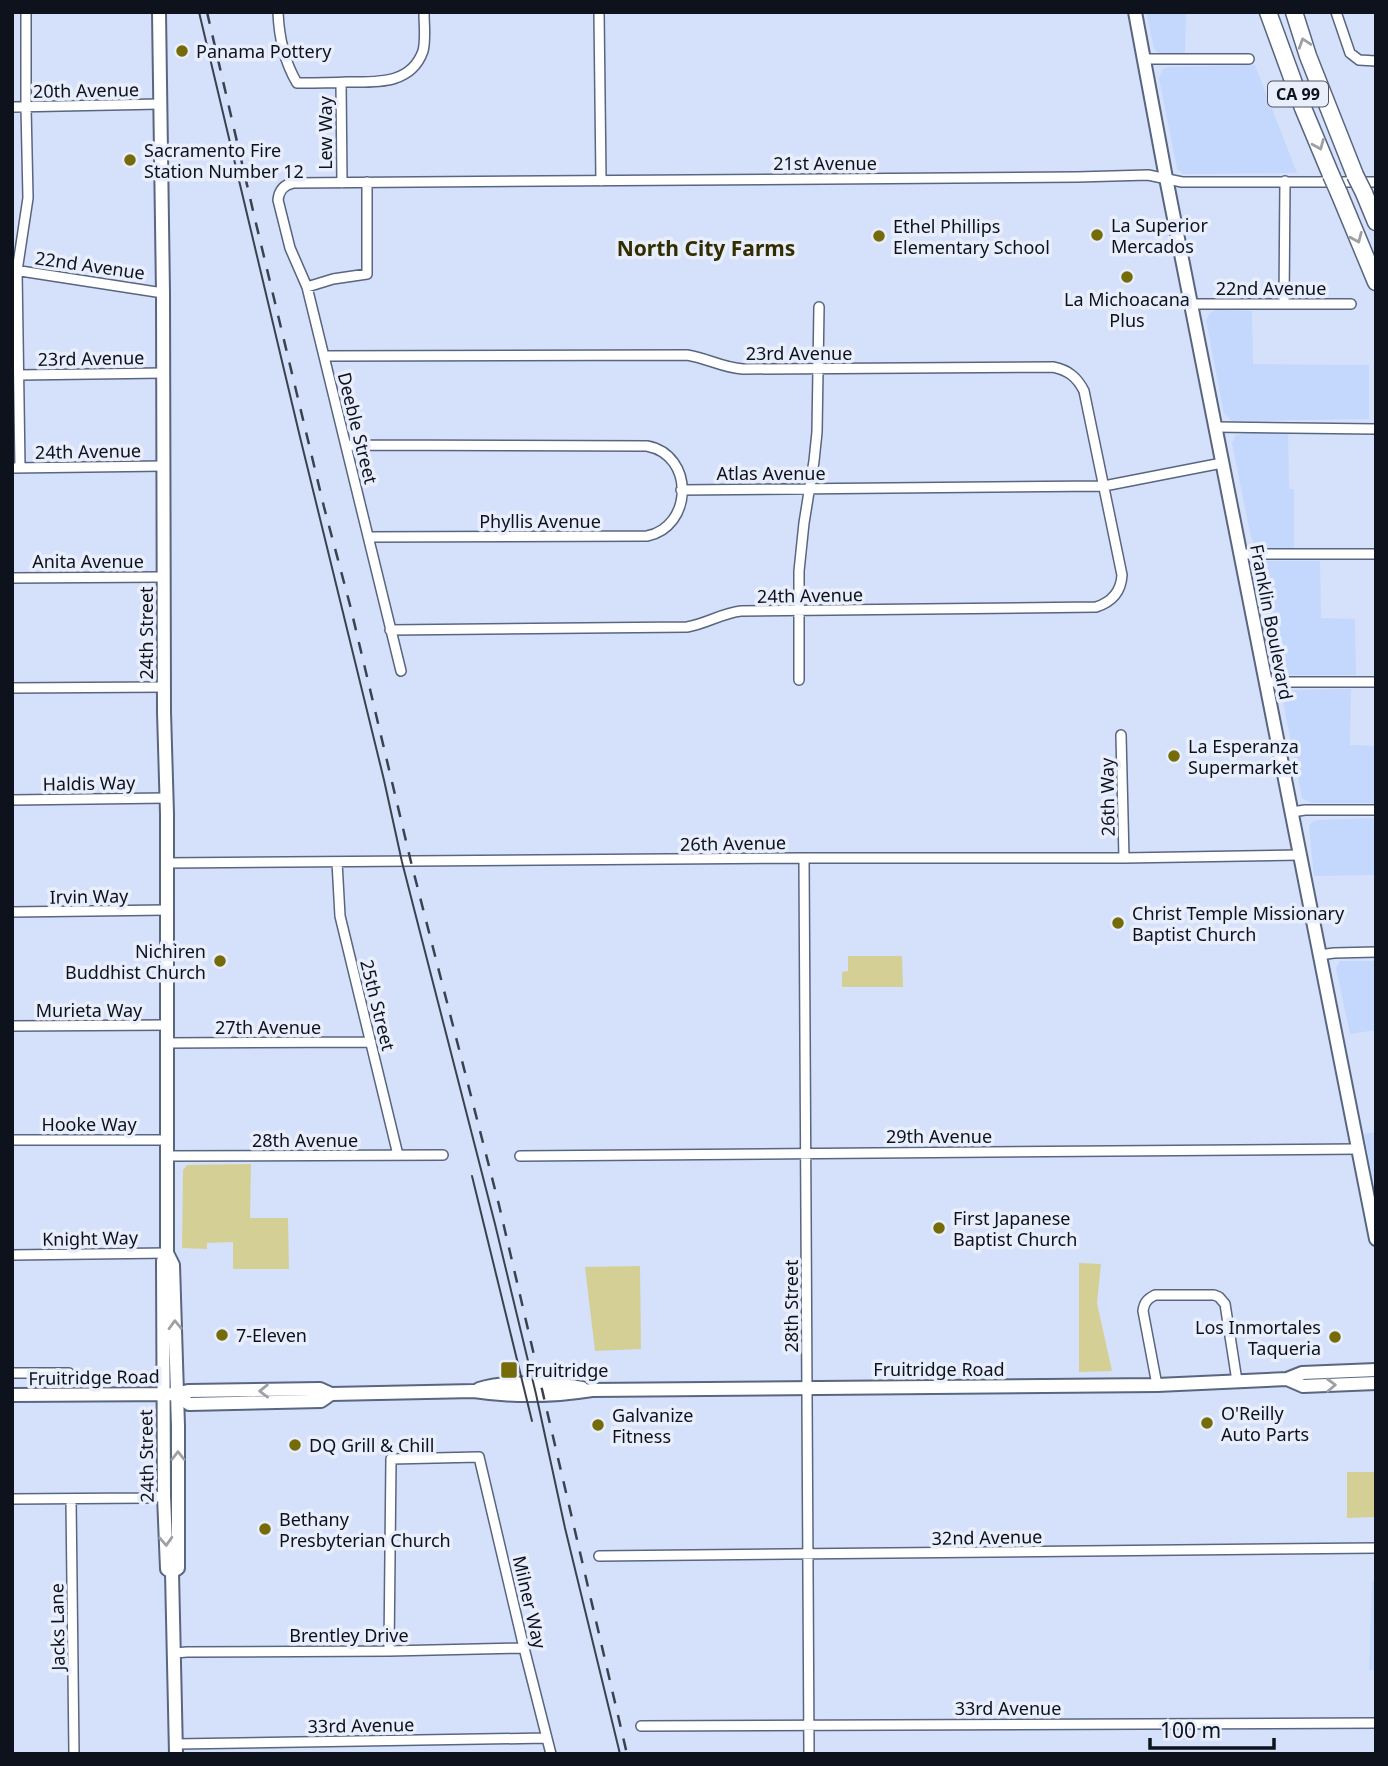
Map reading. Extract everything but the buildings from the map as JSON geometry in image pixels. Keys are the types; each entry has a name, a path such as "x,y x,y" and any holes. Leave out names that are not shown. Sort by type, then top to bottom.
{"highway":[{"name":"CA 99","path":"1268,12 1303,108 1376,282"},
{"name":"CA 99","path":"1294,12 1308,56 1355,175 1370,187 1376,222"}],"main road":[{"name":"24th Street","path":"159,12 167,910 167,1253 163,1261 178,1567 172,1572"},
{"name":"Franklin Boulevard","path":"1135,12 1376,1239"},
{"path":"1370,1370 1376,1359"},
{"name":"Fruitridge Road","path":"12,1395 170,1393 189,1404 321,1401 331,1394 474,1391 494,1394 564,1394 592,1390 1157,1385 1287,1379 1302,1373 1370,1370"},
{"name":"Fruitridge Road","path":"1287,1379 1303,1386 1376,1383"},
{"name":"24th Street","path":"170,1393 164,1496 167,1569 172,1572"},
{"name":"24th Street","path":"172,1572 176,1749"}],"street":[{"path":"16,468 19,375 15,270 28,198 26,12"},
{"path":"278,12 281,45 297,83 390,81 407,73 423,51 425,12"},
{"path":"599,12 601,181"},
{"path":"1336,12 1348,48 1354,57 1376,61"},
{"path":"1143,59 1250,59"},
{"name":"Lew Way","path":"341,83 342,183"},
{"name":"20th Avenue","path":"12,107 160,104"},
{"name":"21st Avenue","path":"279,194 281,189 290,184 1149,175 1182,182 1285,181 1370,187"},
{"path":"1284,304 1285,181"},
{"path":"307,287 333,279 367,274 367,183"},
{"name":"Deeble Street","path":"279,194 278,201 290,248 307,287 401,671"},
{"name":"22nd Avenue","path":"15,270 163,293"},
{"name":"22nd Avenue","path":"1191,304 1351,304"},
{"path":"799,680 801,547 817,432 819,307"},
{"name":"23rd Avenue","path":"324,356 687,355 733,368 1060,368 1074,376 1084,391 1104,486"},
{"name":"23rd Avenue","path":"19,375 163,373"},
{"path":"1215,427 1376,429"},
{"path":"346,445 647,446 664,452 671,458 680,474 681,490"},
{"name":"Atlas Avenue","path":"681,490 1104,486 1222,463"},
{"name":"24th Avenue","path":"16,468 164,466"},
{"name":"24th Avenue","path":"390,630 687,627 732,612 1097,607 1111,600 1119,590 1122,575 1104,486"},
{"name":"Phyllis Avenue","path":"368,537 647,536 662,531 674,521 680,508 681,490"},
{"path":"1240,554 1376,554"},
{"name":"Anita Avenue","path":"12,578 163,577"},
{"path":"1266,682 1376,682"},
{"path":"12,688 164,687"},
{"name":"26th Way","path":"1121,735 1124,858"},
{"name":"Haldis Way","path":"12,800 166,798"},
{"path":"1292,812 1376,810"},
{"name":"26th Avenue","path":"166,863 1300,855"},
{"name":"28th Street","path":"804,858 809,1754"},
{"name":"25th Street","path":"337,862 339,909 398,1155"},
{"name":"Irvin Way","path":"12,912 167,910"},
{"path":"1319,955 1376,953"},
{"name":"Murieta Way","path":"12,1026 167,1025"},
{"name":"27th Avenue","path":"166,1043 371,1042"},
{"name":"Hooke Way","path":"12,1140 166,1140"},
{"name":"29th Avenue","path":"520,1156 1358,1149"},
{"name":"28th Avenue","path":"167,1156 443,1155"},
{"name":"Knight Way","path":"12,1255 167,1253"},
{"path":"1157,1385 1143,1311 1145,1303 1155,1295 1213,1295 1223,1300 1226,1304 1237,1381"},
{"path":"12,1373 69,1373"},
{"name":"Milner Way","path":"389,1651 391,1459 479,1457 551,1754"},
{"path":"12,1499 164,1496"},
{"name":"Jacks Lane","path":"71,1499 74,1754"},
{"name":"32nd Avenue","path":"599,1556 1376,1548"},
{"name":"Brentley Drive","path":"175,1653 524,1648"},
{"name":"33rd Avenue","path":"641,1726 1376,1723"},
{"name":"33rd Avenue","path":"176,1749 547,1738"}],"shaded area":[{"path":"1146,12 1186,12 1185,54 1157,52"},
{"path":"1255,65 1297,173 1183,174 1177,169 1159,78 1162,70 1167,67"},
{"path":"1216,310 1252,311 1253,364 1369,365 1369,419 1232,421 1224,414 1206,320 1210,313"},
{"path":"1288,432 1289,489 1294,489 1294,549 1264,549 1254,543 1251,537 1232,444 1235,436 1244,433"},
{"path":"1320,561 1321,618 1355,619 1356,675 1277,673 1255,571 1259,563"},
{"path":"1351,689 1350,745 1376,746 1376,803 1312,803 1302,798 1284,695 1291,690"},
{"path":"1376,818 1376,875 1314,876 1309,826 1312,822"},
{"path":"848,956 902,956 903,987 842,987 842,972 848,971"},
{"path":"1340,961 1376,961 1376,1030 1350,1034 1336,968"},
{"path":"1376,1132 1376,1192 1364,1134"},
{"path":"251,1164 250,1218 288,1218 289,1269 233,1269 233,1242 207,1243 207,1249 182,1248 183,1170 187,1165"},
{"path":"1079,1263 1101,1264 1097,1303 1112,1371 1079,1372"},
{"path":"640,1266 641,1349 595,1351 585,1267"},
{"path":"1347,1472 1376,1472 1376,1517 1347,1518"},
{"path":"1372,1581 1376,1581 1376,1670 1369,1670"}],"tram line":[{"path":"199,12 402,862 495,1224 620,1754"},
{"path":"472,1176 532,1421"}],"railway":[{"path":"207,12 324,507 499,1205 627,1754"}],"place":[{"name":"Panama Pottery","path":"182,51"},
{"name":"Sacramento Fire Station Number 12","path":"130,160"},
{"name":"La Superior Mercados","path":"1097,235"},
{"name":"Ethel Phillips Elementary School","path":"879,236"},
{"name":"La Michoacana Plus","path":"1127,277"},
{"name":"La Esperanza Supermarket","path":"1174,756"},
{"name":"Christ Temple Missionary Baptist Church","path":"1118,923"},
{"name":"Nichiren Buddhist Church","path":"220,961"},
{"name":"First Japanese Baptist Church","path":"939,1228"},
{"name":"7-Eleven","path":"222,1335"},
{"name":"Los Inmortales Taqueria","path":"1335,1337"},
{"name":"Fruitridge","path":"509,1370"},
{"name":"O'Reilly Auto Parts","path":"1207,1423"},
{"name":"Galvanize Fitness","path":"598,1425"},
{"name":"DQ Grill & Chill","path":"295,1445"},
{"name":"Bethany Presbyterian Church","path":"265,1529"}],"district":[{"name":"North City Farms","path":"706,248"}]}
